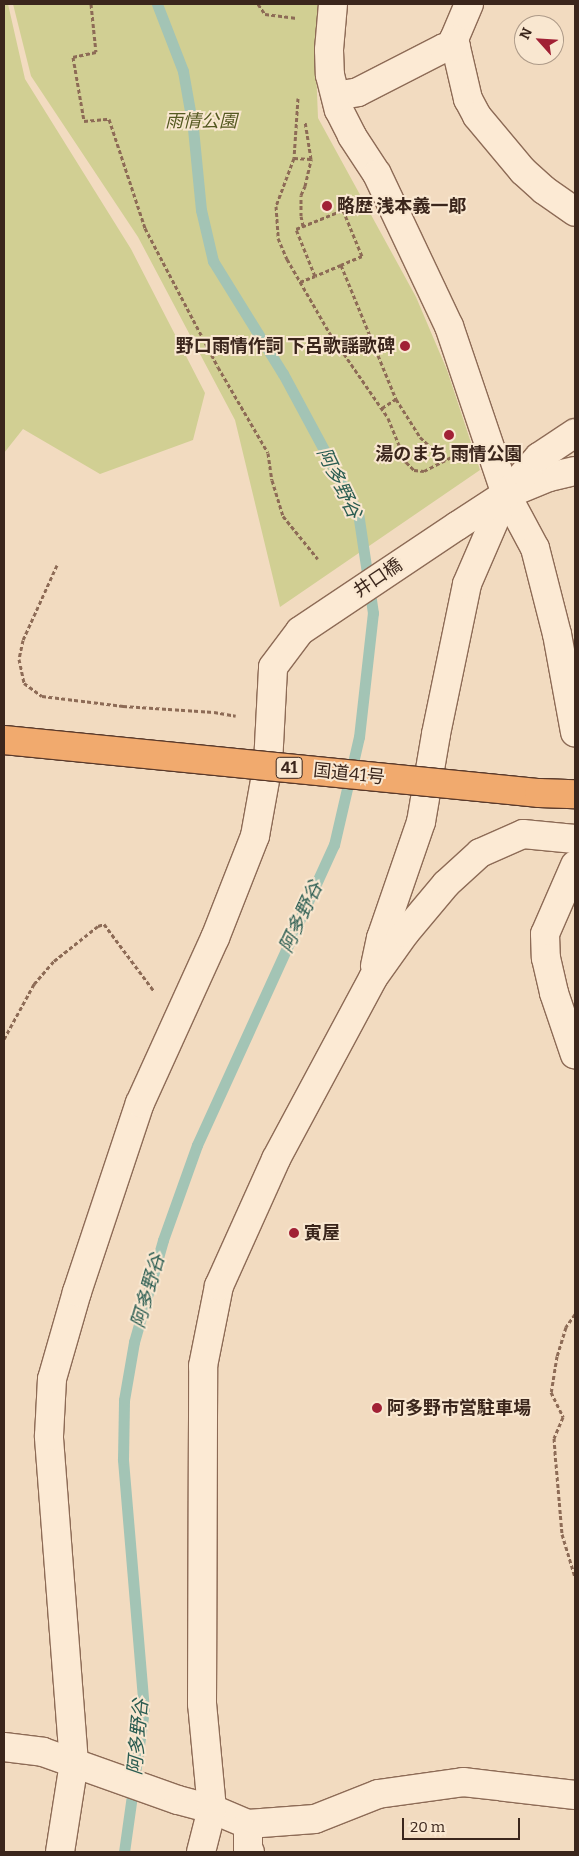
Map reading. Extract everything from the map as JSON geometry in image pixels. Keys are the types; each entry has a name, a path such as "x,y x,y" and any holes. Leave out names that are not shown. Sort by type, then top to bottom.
{"highway":[{"name":"国道41号","path":"4,740 539,793 575,794"}],"street":[{"path":"333,4 329,50 330,75 339,110 352,136 377,174 449,326 506,494 535,548 557,634 575,732"},
{"path":"469,4 454,39 468,99 477,116 523,171 544,190 575,212"},
{"path":"336,96 358,92 444,48 456,46"},
{"path":"373,978 381,938 421,822 436,734 467,584 506,494 539,457 575,433"},
{"path":"506,494 549,478 575,471"},
{"name":"井口橋","path":"60,1852 86,1768 49,1436 52,1379 77,1292 140,1103 215,938 254,836 268,764 272,716 273,667 300,631 506,494"},
{"path":"201,1852 212,1809 202,1704 202,1366 219,1286 276,1159 373,978 405,933 446,884 480,853 523,834 575,839"},
{"path":"575,865 545,934 546,958 554,993 575,1055"},
{"path":"4,1747 43,1752 178,1800 212,1809 248,1824 314,1819 378,1794 463,1782 575,1795"},
{"path":"248,1824 248,1848 250,1852"}],"path":[{"path":"92,4 96,52 73,57 84,121 109,119 145,228 218,367 268,453 272,480 283,516 318,559"},
{"path":"258,4 265,14 290,17"},
{"path":"299,91 294,158 276,206 275,220 278,238 300,282 329,332 382,408 394,429 402,455 414,470 424,471 446,462 460,452"},
{"path":"303,226 300,216 301,195 306,186 311,159 305,119"},
{"path":"294,158 311,159"},
{"path":"300,282 315,276 362,256 343,210 296,229 315,276"},
{"path":"341,265 396,399 420,437 446,462"},
{"path":"382,408 396,399"},
{"path":"57,565 23,640 19,659 24,683 42,696 123,706 214,712 250,719 272,716"},
{"path":"4,1038 34,984 49,966 71,946 104,924 155,992"},
{"path":"575,1314 566,1327 557,1356 551,1392 563,1417 554,1438 562,1534 575,1577"}],"green space":[{"path":"4,4 8,4 25,79 131,249 205,393 193,440 100,474 23,429 4,453"},
{"name":"雨情公園","path":"13,4 322,4 315,42 318,118 416,297 447,370 480,470 280,607 235,420 138,237 31,76"}],"waterway":[{"name":"阿多野谷","path":"124,1852 144,1710 123,1459 124,1400 134,1342 163,1240 197,1145 334,845 359,737 373,613 358,513 283,374 213,261 201,210 193,128 183,71 157,4"}],"place":[{"name":"略歴 浅本義一郎","path":"327,206"},
{"name":"野口雨情作詞 下呂歌謡歌碑","path":"405,346"},
{"name":"湯のまち 雨情公園","path":"449,435"},
{"name":"寅屋","path":"294,1233"},
{"name":"阿多野市営駐車場","path":"377,1408"}]}
